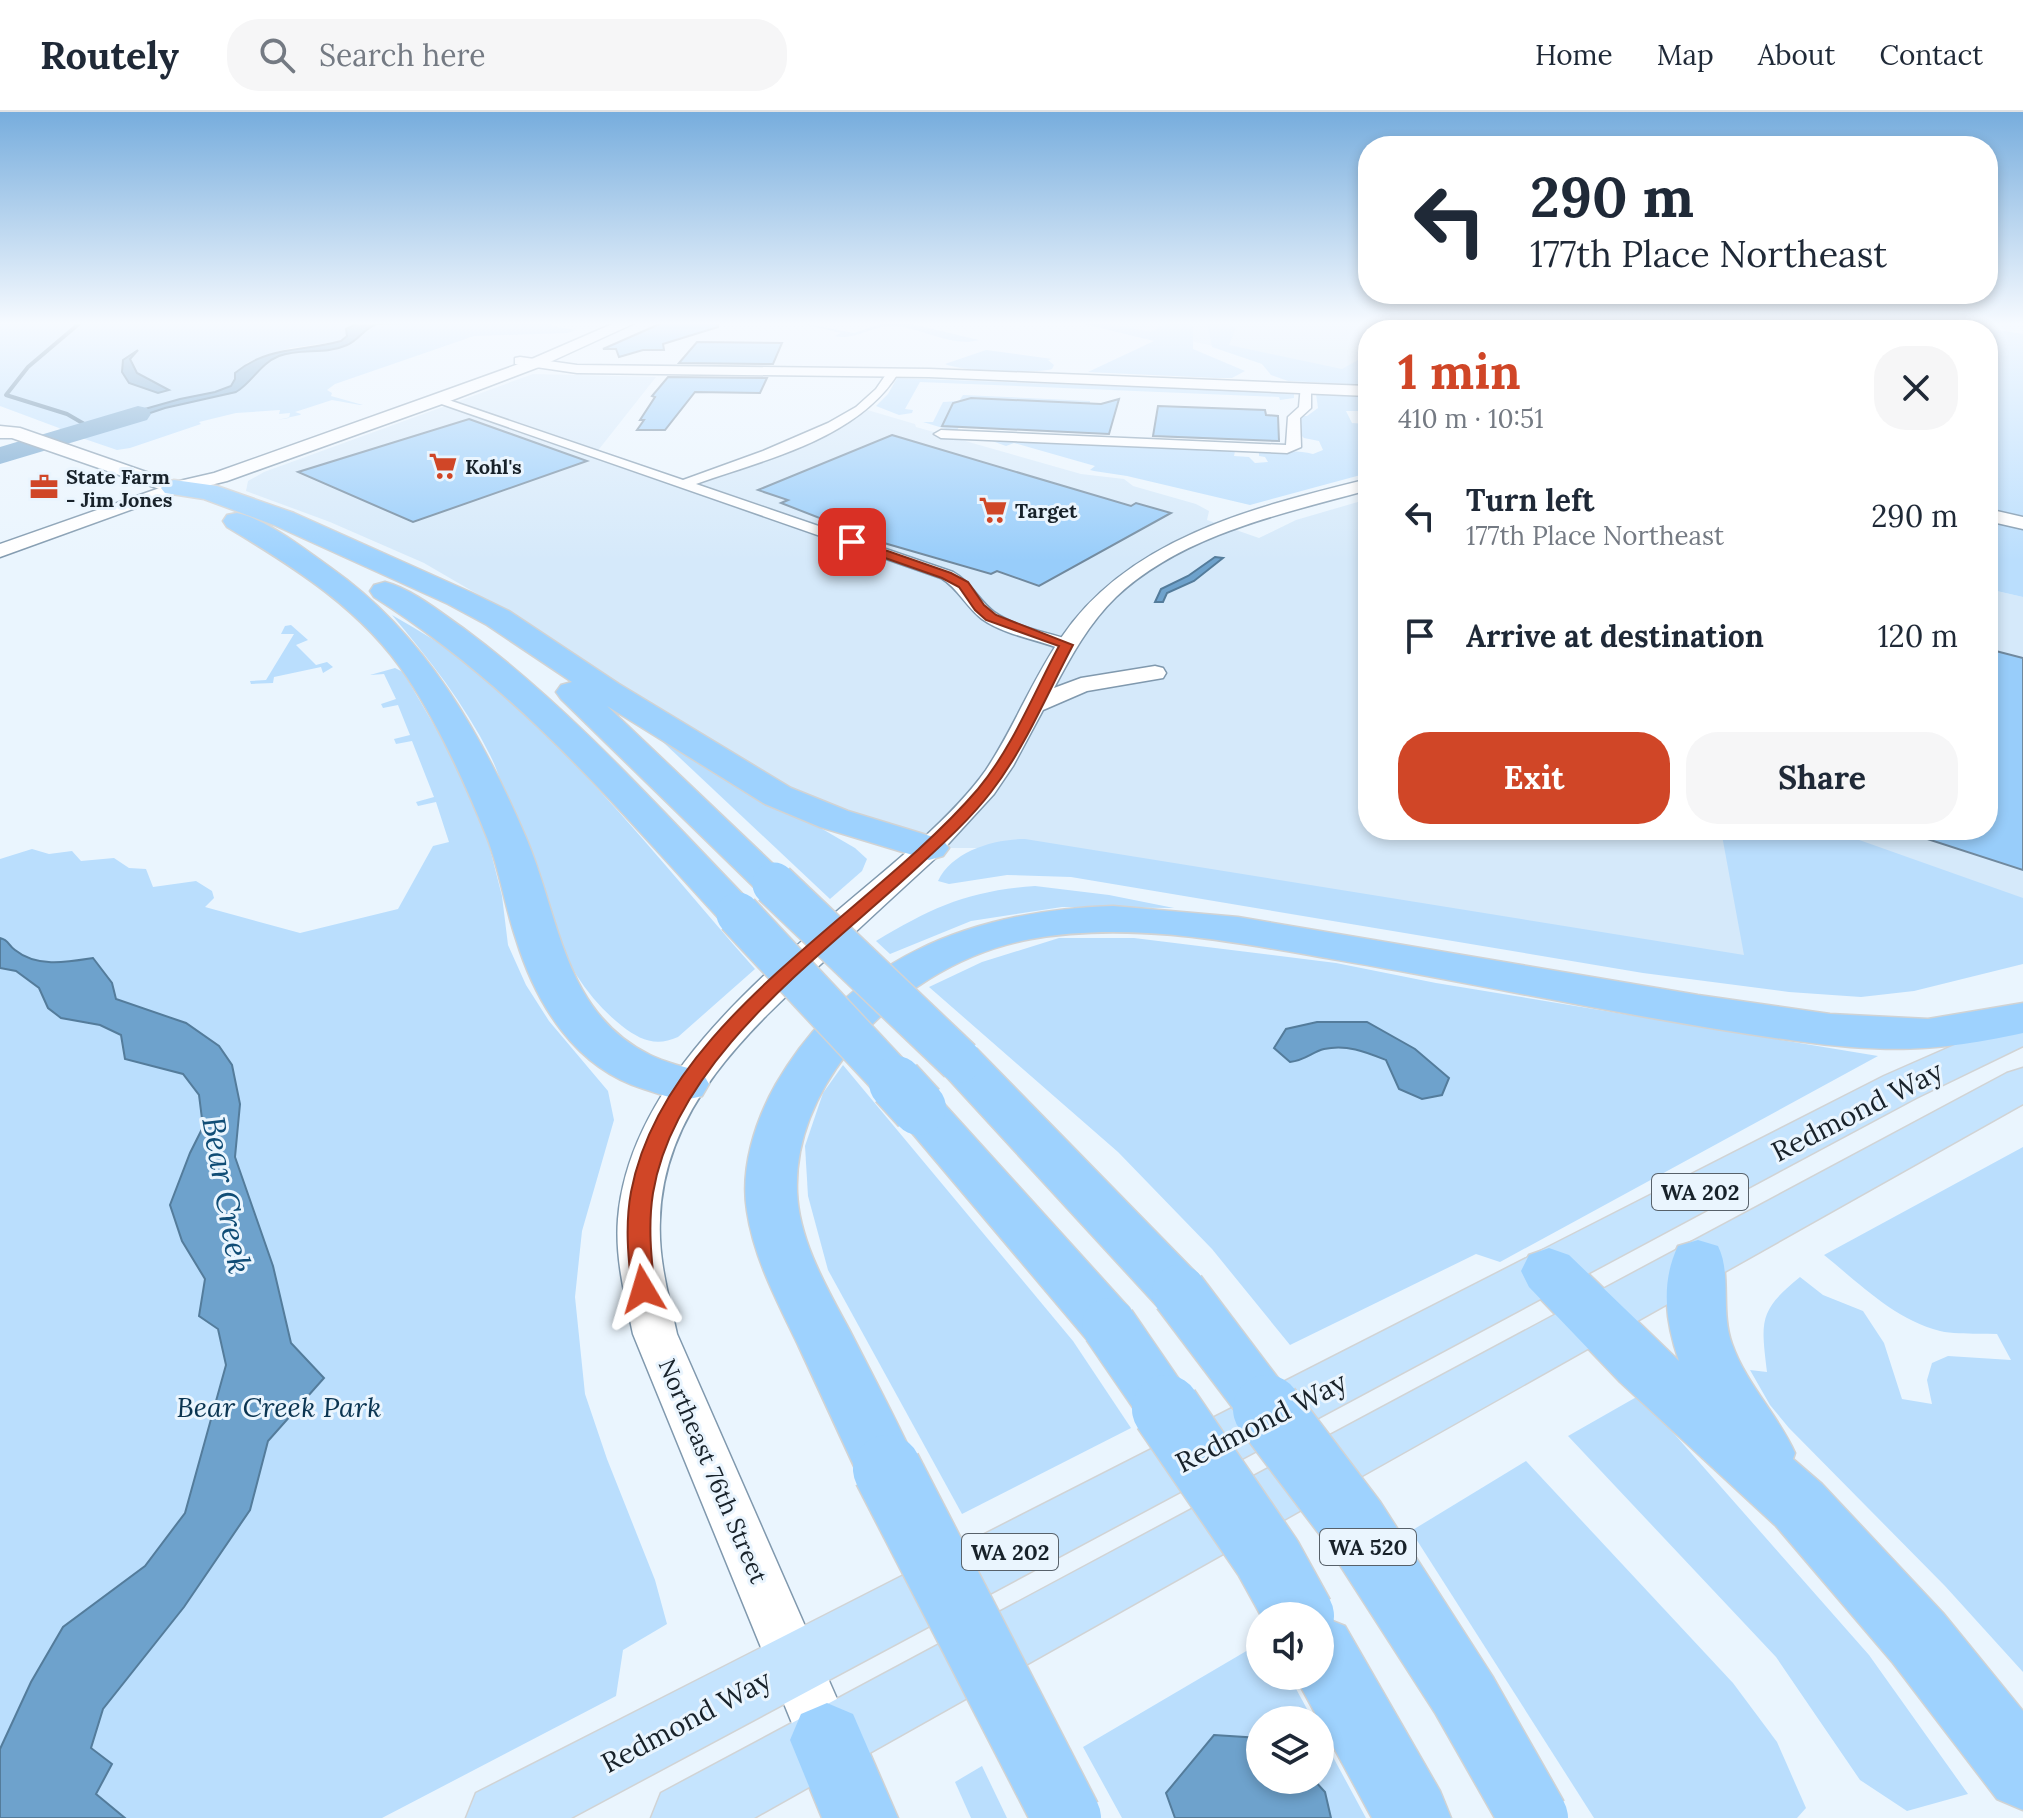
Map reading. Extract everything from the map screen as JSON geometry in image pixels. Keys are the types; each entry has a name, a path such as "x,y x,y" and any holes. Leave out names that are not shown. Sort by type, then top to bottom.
{"highway":[{"path":"929,848 834,819 778,796 607,691 498,618 362,552 208,492 174,488 180,502 235,520 356,574 434,620 483,656 532,699 919,1108 1109,1325 1268,1558 1292,1602"},
{"path":"235,520 361,606 411,659 434,693 472,764 509,844 543,964 562,998 617,1056 640,1070 685,1084"},
{"name":"WA 520","path":"420,582 518,647 566,685 960,1061 1179,1292 1352,1521 1464,1695 1534,1818"},
{"path":"1067,1818 887,1469 804,1299 782,1242 771,1191 779,1126 799,1082 842,1025 891,981 937,955 992,935 1058,923 1126,920 1222,928 1740,1018 1818,1028 1900,1035 1960,1031 2023,1018"},
{"path":"1698,1262 1693,1311 1703,1350 1726,1396 1799,1505"},
{"path":"1549,1271 1641,1364 1799,1505 1918,1638 2023,1773"},
{"path":"1334,1676 1413,1818"},
{"path":"827,1740 860,1818"}],"main road":[{"path":"174,488 188,478 221,465 411,402"},
{"path":"5,429 174,488 220,477 431,402"},
{"name":"Northeast 76th Street","path":"827,1740 655,1334 643,1289 638,1243 642,1192 659,1136 685,1084 740,1019 929,848"},
{"name":"Redmond Way","path":"501,1818 1900,1087 2023,1029"},
{"name":"WA 202","path":"686,1818 2023,1084"}],"street":[{"path":"441,402 947,575 963,584 979,608 991,617 1067,645"},
{"path":"677,482 817,422 849,402"},
{"path":"677,482 834,426 871,402"},
{"path":"941,434 1287,449 1294,447 1294,417 1305,408 1305,402"},
{"name":"Northeast 76th Street","path":"929,848 994,778 1067,645 1101,601 1162,557 1241,522 1358,487"},
{"path":"0,551 174,488"},
{"path":"1998,517 2023,523"},
{"path":"1033,706 1081,685 1155,673"}],"shaded area":[{"path":"457,402 637,402 596,453 684,484 808,437 864,409 1081,474 1124,479 1133,486 1196,504 1209,511 1207,520 1259,538 1296,520 1358,502 1358,840 1998,840 1998,591 2023,597 2023,952 1896,984 1009,848 929,848 778,796 503,609 424,563 330,522 246,491 248,481 264,472"}],"green space":[{"path":"0,402 171,402 63,432 0,406"},
{"path":"195,402 327,402 295,412 300,415 289,417 290,413 279,414 280,410 236,413 117,450 79,437 155,411"},
{"path":"880,402 909,402 905,409 913,410 912,413 899,415 876,406"},
{"path":"943,402 958,402 953,403 943,424 959,427 956,432 923,422 933,422"},
{"path":"1317,402 1358,402 1358,411 1346,411 1352,423 1358,423 1358,476 1250,505 1094,471 1090,470 1095,466 1014,443 1006,446 992,441 1235,451 1234,456 1249,457 1255,463 1268,462 1265,457 1259,456 1259,452 1313,454 1323,450 1319,441 1301,435 1300,416 1307,416 1318,408"},
{"path":"1998,402 2023,402 2023,597 1998,591"},
{"path":"392,615 460,658 546,734 618,811 755,969 678,1037 655,1042 635,1035 600,1006 582,983 566,958 541,903 490,755 445,682"},
{"path":"291,625 308,640 296,645 316,665 327,662 333,667 323,673 321,667 274,677 273,683 251,684 250,681 266,680 294,634 281,634 285,626"},
{"name":"Bear Creek Park","path":"395,668 403,672 462,773 488,841 502,896 508,945 526,985 549,1021 608,1091 614,1120 582,1231 575,1297 585,1394 655,1580 667,1624 623,1650 616,1696 382,1818 0,1818 0,859 32,849 49,854 72,851 81,861 114,858 129,868 146,869 153,887 196,881 212,891 214,898 205,907 300,933 398,909 433,846 449,842 436,802 418,806 416,802 434,797 412,741 396,744 394,739 410,735 398,705 383,708 381,704 396,699 384,674 370,675"},
{"path":"647,727 855,848 867,859 862,871 830,899"},
{"path":"1025,839 1744,955 1723,840 1859,840 2023,898 2023,964 1914,991 1861,997 1789,992 1643,973 1071,877 1007,875 949,884 938,881 953,862 975,849 1000,841"},
{"path":"1035,886 1109,895 1174,908 1062,907 971,921 890,954 876,941 952,903 990,892"},
{"path":"1059,938 1134,938 1336,963 1436,983 1878,1056 1500,1262 1476,1254 1290,1345 1212,1249 1118,1152 929,987 982,962","holes":["1317,1022 1449,1078 1399,1089 1386,1060 1355,1048 1274,1048 1286,1029"]},
{"path":"843,1065 1073,1341 1131,1428 962,1514 828,1270 808,1196 805,1146 823,1093"},
{"path":"2023,1147 2023,1672 1945,1586 1789,1428 1770,1405 1750,1370 1767,1372 1764,1340 1766,1318 1776,1299 1800,1277 1823,1295 1863,1311 1884,1343 1902,1399 1932,1404 1927,1380 1932,1363 1948,1356 2011,1360 1997,1334 1947,1332 1924,1326 1893,1310 1824,1255"},
{"path":"1640,1395 1869,1655 1968,1794 1907,1811 1860,1780 1776,1657 1568,1436"},
{"path":"1526,1461 1733,1683 1777,1742 1806,1808 1797,1818 1594,1818 1411,1531"},
{"path":"1246,1651 1246,1690 1297,1690 1305,1706 1246,1706 1246,1794 1334,1794 1334,1759 1366,1818 1122,1818 1083,1747"},
{"path":"982,1766 1007,1818 971,1818 955,1782"}],"water":[{"path":"171,402 193,402 79,437 63,432"},
{"path":"1215,557 1223,558 1194,581 1167,593 1163,602 1155,602 1161,589 1188,576"},
{"path":"0,938 33,959 53,962 93,958 112,983 116,999 186,1023 219,1046 232,1065 240,1104 235,1157 273,1266 291,1343 324,1378 268,1441 250,1510 184,1607 103,1709 91,1748 112,1764 96,1794 125,1818 0,1818 0,1749 31,1682 63,1627 145,1566 185,1513 226,1365 218,1329 199,1316 205,1279 182,1241 170,1205 203,1127 199,1095 183,1074 125,1059 121,1035 100,1025 61,1018 48,1008 39,988 16,971 0,968"},
{"path":"1317,1022 1367,1022 1415,1049 1449,1078 1442,1095 1422,1099 1399,1089 1386,1060 1364,1052 1332,1048 1290,1062 1274,1048 1286,1029"},
{"path":"1214,1735 1246,1737 1246,1794 1325,1794 1331,1818 1175,1818 1166,1793"}],"building":[{"path":"652,402 687,402 665,430 637,430 644,420 640,420"},
{"path":"1118,402 1109,434 942,426 953,403"},
{"path":"1158,406 1265,410 1266,415 1278,416 1279,441 1153,436"},
{"name":"Kohl's","path":"469,419 587,461 413,522 298,472"},
{"name":"Target","path":"892,435 1131,506 1136,503 1171,513 1039,586 997,571 991,574 884,543 781,503 788,500 758,490"},
{"path":"1998,652 2023,658 2023,870 1930,840 1998,840"}],"waterway":[{"path":"27,402 67,414 86,425 87,431"},
{"name":"Bear Creek","path":"0,456 138,414"}],"place":[{"name":"Kohl's","path":"443,466"},
{"name":"State Farm - Jim Jones","path":"44,487"},
{"name":"Target","path":"993,510"}],"route":[{"path":"643,1289 638,1243 642,1192 659,1136 685,1084 740,1019 929,848 984,790 1009,753 1067,645 991,617 979,608 963,584 947,575 852,542"}]}
